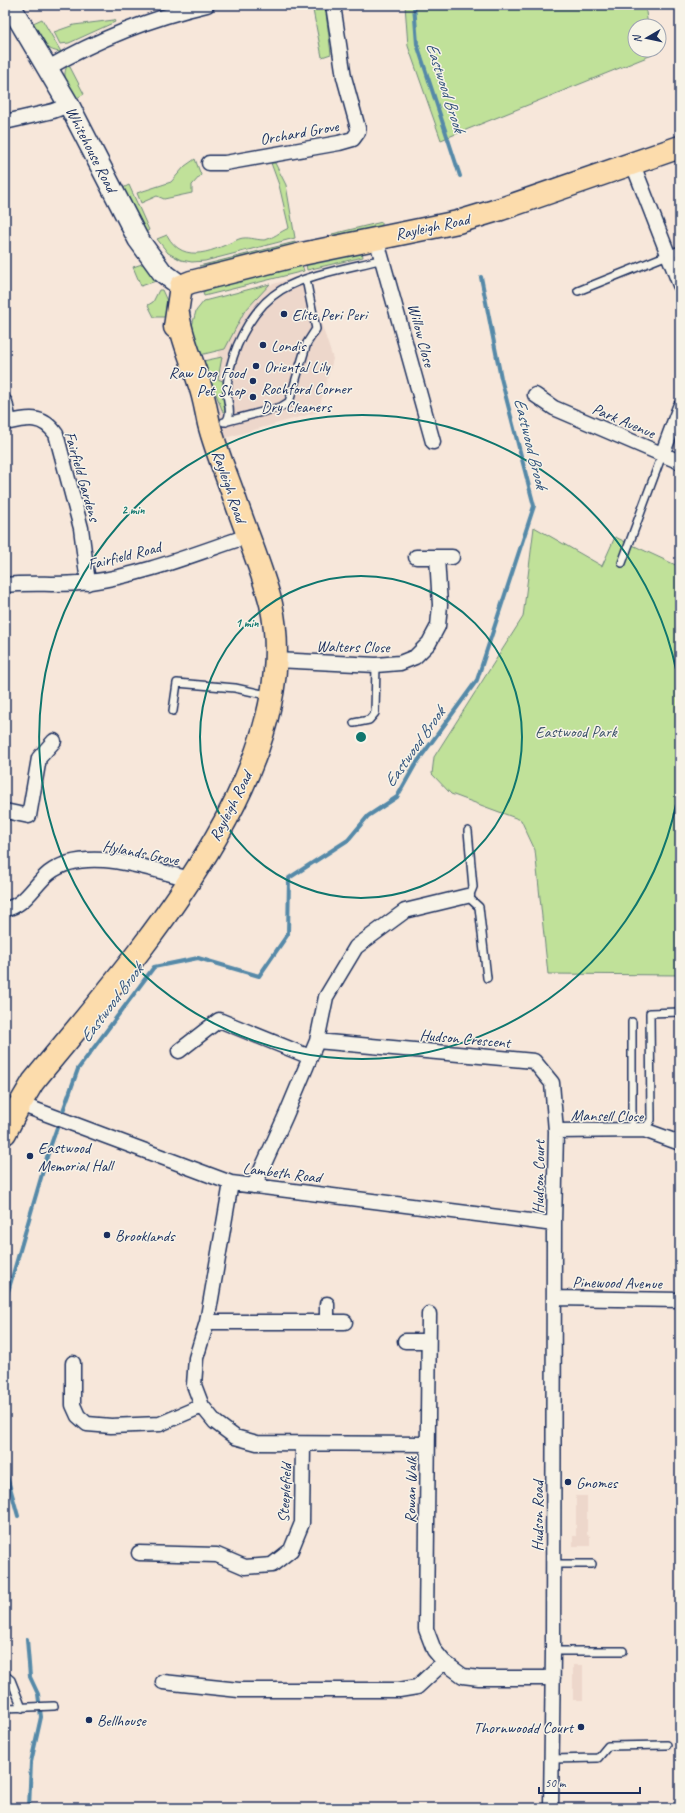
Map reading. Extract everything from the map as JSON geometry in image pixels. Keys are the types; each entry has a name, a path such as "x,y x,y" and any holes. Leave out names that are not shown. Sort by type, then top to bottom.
{"main road":[{"name":"Rayleigh Road","path":"632,162 680,141"},
{"name":"Rayleigh Road","path":"5,1133 33,1082 149,940 191,879 239,793 250,770 259,746 272,696 276,660 271,602 248,536 218,424 199,382 182,334 178,313 181,286 202,278 479,216 632,162 680,147"}],"street":[{"name":"Whitehouse Road","path":"10,5 69,105 117,198 150,257 162,272 181,286"},
{"path":"48,68 76,52 136,26 171,14 207,5"},
{"name":"Orchard Grove","path":"208,163 225,163 339,143 353,139 356,136 358,128 342,65 333,5"},
{"path":"5,122 53,111 69,105"},
{"path":"632,162 674,252 680,285"},
{"name":"Willow Close","path":"376,238 433,442"},
{"name":"Park Avenue","path":"534,395 554,408 680,462"},
{"path":"5,402 7,423"},
{"path":"662,455 680,407"},
{"name":"Fairfield Gardens","path":"7,423 31,419 41,420 51,426 56,434 81,528 88,583"},
{"name":"Fairfield Road","path":"5,585 88,583 137,572 248,536"},
{"path":"416,557 452,557"},
{"name":"Walters Close","path":"276,660 376,665 400,663 415,657 423,651 434,635 440,618 437,557"},
{"path":"5,811 29,816 39,758 54,741"},
{"name":"Hylands Grove","path":"5,910 14,907 49,873 64,865 82,860 104,860 123,863 191,879"},
{"path":"254,1186 317,1041 326,998 356,947 405,911 467,896"},
{"path":"179,1051 218,1020 310,1057"},
{"name":"Hudson Crescent","path":"317,1041 534,1062 552,1083 556,1131"},
{"name":"Lambeth Road","path":"20,1104 231,1183 554,1224"},
{"name":"Mansell Close","path":"556,1131 638,1130 680,1143"},
{"name":"Hudson Court","path":"554,1224 556,1131"},
{"name":"Steeplefield","path":"231,1183 207,1322 196,1358 194,1385 202,1406 215,1422 235,1437 257,1443 427,1444"},
{"name":"Hudson Road","path":"551,1808 554,1651 554,1224"},
{"name":"Pinewood Avenue","path":"554,1298 680,1300"},
{"path":"327,1304 327,1321"},
{"name":"Rowan Walk","path":"429,1314 426,1628 434,1650 444,1662 462,1676 479,1678 553,1678"},
{"path":"207,1322 345,1322"},
{"path":"405,1341 428,1341"},
{"path":"73,1363 73,1404 78,1416 87,1424 111,1426 160,1424 202,1406"},
{"name":"Steeplefield","path":"139,1553 217,1555 245,1567 272,1565 291,1550 302,1523 303,1444"},
{"path":"163,1682 239,1690 399,1690 417,1687 444,1662"}],"lane":[{"path":"578,291 674,252"},
{"path":"218,424 230,412 227,391 230,368 243,333 271,298 280,290 306,279 383,259"},
{"path":"218,424 281,408 289,402 308,344 316,329 306,279"},
{"path":"622,563 662,455"},
{"path":"354,723 369,720 375,713 376,665"},
{"path":"173,711 177,683 236,688 272,696"},
{"path":"468,831 472,887 471,892 467,896 479,907 487,978"},
{"path":"638,1130 651,1120 650,1013 680,1012"},
{"path":"632,1022 638,1130"},
{"path":"554,1564 592,1564"},
{"path":"554,1651 623,1652"},
{"path":"5,1675 11,1680 25,1708"},
{"path":"5,1708 50,1707"},
{"path":"552,1759 598,1758 608,1746 667,1745"}],"shaded area":[{"path":"305,274 333,359 318,412 225,438 208,384 228,325 261,288"},
{"path":"576,1496 587,1496 587,1535 590,1536 590,1546 573,1546 573,1536 576,1536"},
{"path":"573,1665 583,1665 583,1700 573,1700"}],"green space":[{"path":"312,5 325,5 331,54 322,57"},
{"path":"405,5 645,5 647,18 627,18 627,58 645,58 441,140 408,46"},
{"path":"42,19 61,52 50,49 46,46 31,24"},
{"path":"114,20 115,22 69,43 60,44 54,32 74,25"},
{"path":"67,66 70,67 84,94 74,100 65,79 65,70"},
{"path":"195,159 201,175 192,185 192,193 164,199 157,196 141,203 137,193 171,182 185,166"},
{"path":"271,163 275,163 286,185 295,238 205,261 192,262 181,260 168,253 157,239 167,235 174,245 182,251 201,253 211,251 242,238 264,240 289,228 279,185"},
{"path":"129,185 149,230 145,233 121,189"},
{"path":"382,222 382,226 333,236 332,234"},
{"path":"295,242 296,246 199,266"},
{"path":"362,252 363,257 307,270 306,264"},
{"path":"145,263 156,281 141,286 133,267"},
{"path":"302,265 304,271 204,296 203,292 215,286"},
{"path":"270,284 244,312 225,349 200,355 192,326 196,311 204,301"},
{"path":"159,290 162,290 167,301 165,317 154,317 148,305 153,302"},
{"path":"222,357 218,379 225,382 225,412 223,412 203,361"},
{"name":"Eastwood Park","path":"534,527 602,566 615,537 680,567 680,975 548,974 535,850 521,820 451,794 432,774 434,757 523,617"}],"waterway":[{"name":"Eastwood Brook","path":"414,5 417,44 460,176"},
{"name":"Eastwood Brook","path":"5,1302 49,1150 78,1069 154,967 198,958 259,976 288,934 289,878 348,840 368,816 397,797 415,765 477,680 534,506 501,378 481,277"},
{"name":"Eastwood Brook","path":"5,1469 18,1516"},
{"name":"Eastwood Brook","path":"27,1639 30,1677 38,1694 41,1717 31,1762 29,1808"}],"place":[{"name":"Elite Peri Peri","path":"284,314"},
{"name":"Londis","path":"263,345"},
{"name":"Oriental Lily","path":"256,366"},
{"name":"Raw Dog Food Pet Shop","path":"253,381"},
{"name":"Rochford Corner Dry Cleaners","path":"253,397"},
{"name":"Eastwood Memorial Hall","path":"30,1156"},
{"name":"Brooklands","path":"107,1235"},
{"name":"Gnomes","path":"568,1482"},
{"name":"Bellhouse","path":"89,1720"},
{"name":"Thornwoodd Court","path":"581,1727"}]}
